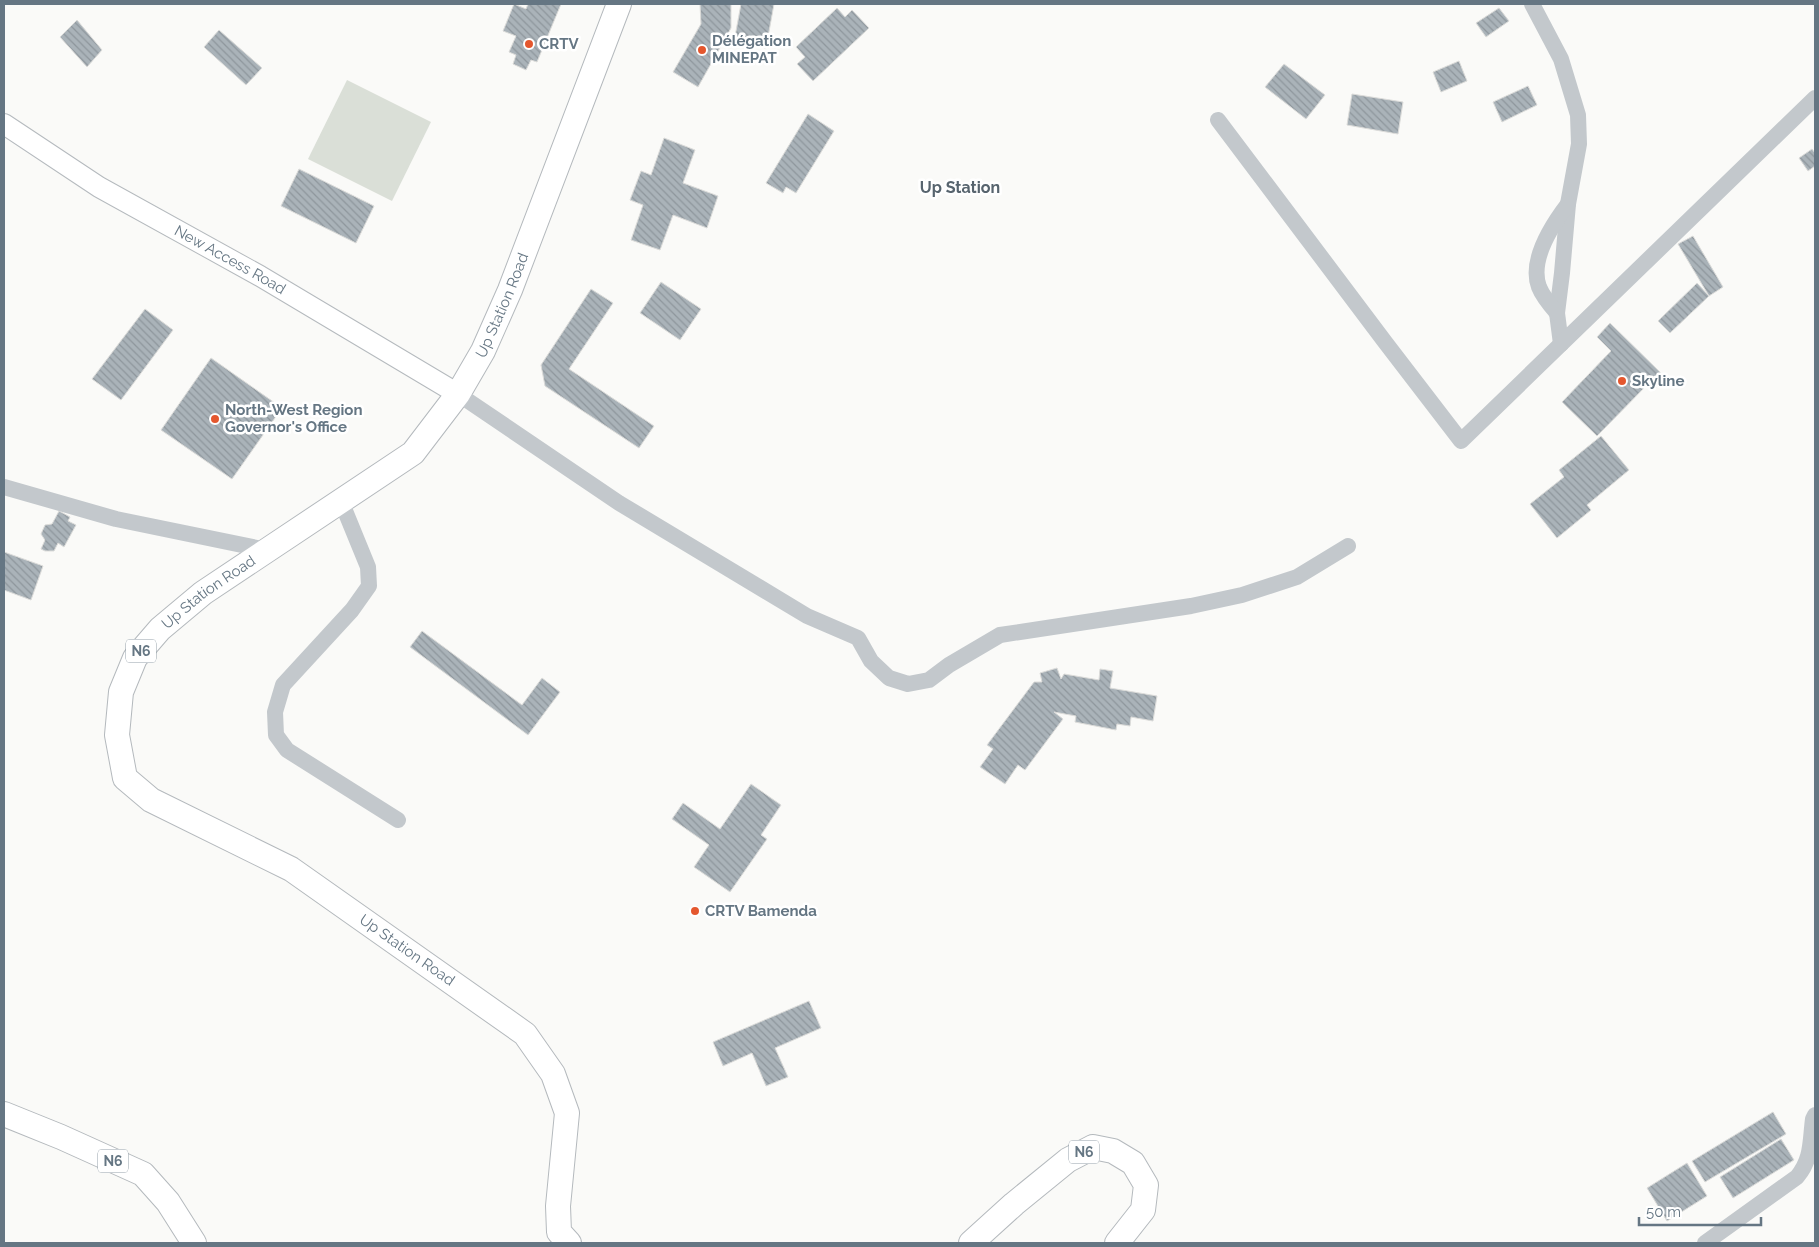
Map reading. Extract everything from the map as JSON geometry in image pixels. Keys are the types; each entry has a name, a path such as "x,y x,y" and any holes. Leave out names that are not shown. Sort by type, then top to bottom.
{"highway":[{"name":"Up Station Road","path":"568,1243 559,1232 558,1206 568,1113 553,1074 525,1034 291,869 151,800 125,778 117,735 120,692 135,658 160,629 203,593 412,453 458,394 483,350 510,290 620,4"},
{"name":"N6","path":"4,1114 143,1174 168,1202 194,1243"},
{"name":"N6","path":"970,1243 1068,1160 1093,1147 1112,1151 1133,1163 1146,1185 1143,1210 1117,1243"}],"main road":[{"name":"New Access Road","path":"4,124 99,187 260,276 458,394"}],"street":[{"path":"1532,4 1561,59 1578,115 1578,144 1568,204 1557,313 1561,344"},
{"path":"1218,120 1461,441 1815,98"},
{"path":"1557,313 1547,302 1539,286 1538,269 1542,246 1549,231 1568,204"},
{"path":"458,394 627,508 807,616 858,638 871,661 889,678 908,684 929,680 949,665 1000,635 1191,606 1242,594 1298,577 1348,546"},
{"path":"4,486 116,519 267,550"},
{"path":"341,501 368,567 369,586 352,610 283,685 275,712 276,735 287,750 398,820"},
{"path":"1705,1243 1797,1177 1805,1167 1809,1156 1815,1115"}],"shaded area":[{"path":"347,80 431,122 392,201 308,159"}],"building":[{"name":"CRTV","path":"514,4 526,9 528,4 561,4 537,62 531,60 526,70 513,64 516,55 509,52 516,36 503,31"},
{"name":"Délégation MINEPAT","path":"700,4 731,4 731,28 698,87 673,72 701,24"},
{"path":"741,4 774,4 766,48 734,42"},
{"path":"837,8 845,17 852,10 869,28 813,81 797,64 805,57 796,47"},
{"path":"1499,8 1509,21 1486,37 1476,23"},
{"path":"77,20 102,50 87,67 60,37"},
{"path":"219,30 262,68 246,85 204,47"},
{"path":"1459,61 1467,81 1441,92 1433,72"},
{"path":"1284,64 1325,95 1306,119 1265,87"},
{"path":"1528,86 1537,105 1502,122 1493,102"},
{"path":"1352,94 1403,102 1398,134 1347,125"},
{"path":"808,114 834,131 796,193 786,187 783,193 766,183"},
{"path":"664,138 695,150 683,183 718,196 707,228 673,215 660,250 631,240 643,205 630,200 641,171 651,175"},
{"path":"1812,149 1815,153 1815,166 1808,171 1799,158"},
{"path":"299,169 374,206 356,243 281,206"},
{"path":"1693,236 1723,287 1709,296 1678,244"},
{"path":"661,282 701,309 680,340 640,313"},
{"path":"1697,283 1709,296 1670,333 1658,321"},
{"path":"591,289 613,303 569,369 654,426 639,448 545,386 541,365"},
{"path":"145,309 173,330 121,400 92,379"},
{"name":"Skyline","path":"1610,323 1666,378 1653,391 1647,385 1597,436 1562,402 1611,351 1597,337"},
{"path":"211,358 282,408 232,479 161,430"},
{"path":"1601,436 1629,470 1587,505 1591,510 1557,538 1530,504 1564,477 1559,470"},
{"path":"59,511 70,517 68,521 76,525 64,547 58,543 54,551 45,551 41,549 45,540 41,534 45,525 52,524"},
{"path":"4,552 43,566 31,600 4,590"},
{"path":"422,631 522,705 542,678 560,692 528,735 410,647"},
{"path":"1057,668 1061,679 1064,674 1099,680 1100,669 1113,671 1110,688 1157,696 1153,721 1131,717 1130,726 1117,724 1116,730 1075,722 1076,716 1054,712 1063,719 1025,770 1018,765 1005,784 980,767 993,749 987,745 1034,682 1042,682 1040,673"},
{"path":"751,784 781,805 761,835 767,839 730,892 694,867 709,845 672,819 683,803 720,829"},
{"name":"CRTV Bamenda","path":"698,906 699,914 692,915 691,907"},
{"path":"809,1001 821,1028 775,1048 788,1077 766,1086 752,1053 723,1066 713,1042"},
{"path":"1773,1112 1786,1134 1705,1182 1692,1161"},
{"path":"1781,1139 1794,1160 1733,1198 1720,1177"},
{"path":"1687,1163 1707,1196 1667,1221 1647,1188"}],"place":[{"name":"CRTV","path":"529,44"},
{"name":"Délégation MINEPAT","path":"702,50"},
{"name":"Skyline","path":"1622,381"},
{"name":"North-West Region Governor's Office","path":"215,419"},
{"name":"CRTV Bamenda","path":"695,911"}],"district":[{"name":"Up Station","path":"960,187"}]}
